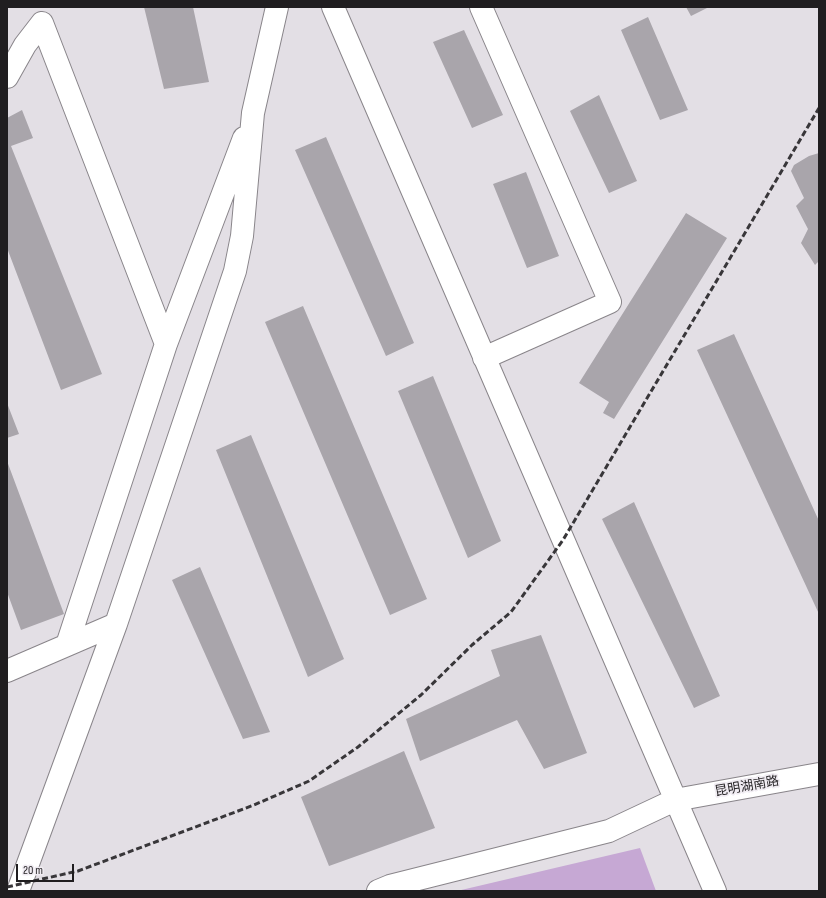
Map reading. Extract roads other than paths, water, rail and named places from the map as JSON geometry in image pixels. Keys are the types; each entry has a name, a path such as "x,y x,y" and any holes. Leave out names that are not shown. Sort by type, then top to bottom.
{"street":[{"path":"18,891 116,624 235,271 242,236 253,113 277,7"},
{"path":"333,7 715,891"},
{"path":"482,7 610,302 484,358"},
{"path":"7,77 25,45 42,23 166,344"},
{"path":"67,645 166,344 253,113"},
{"path":"7,671 116,624"},
{"name":"昆明湖南路","path":"378,891 390,886 609,831 675,800 819,774"}],"railway":[{"path":"7,887 78,871 254,805 309,781 358,747 421,695 472,645 511,612 563,540 819,108"}]}
